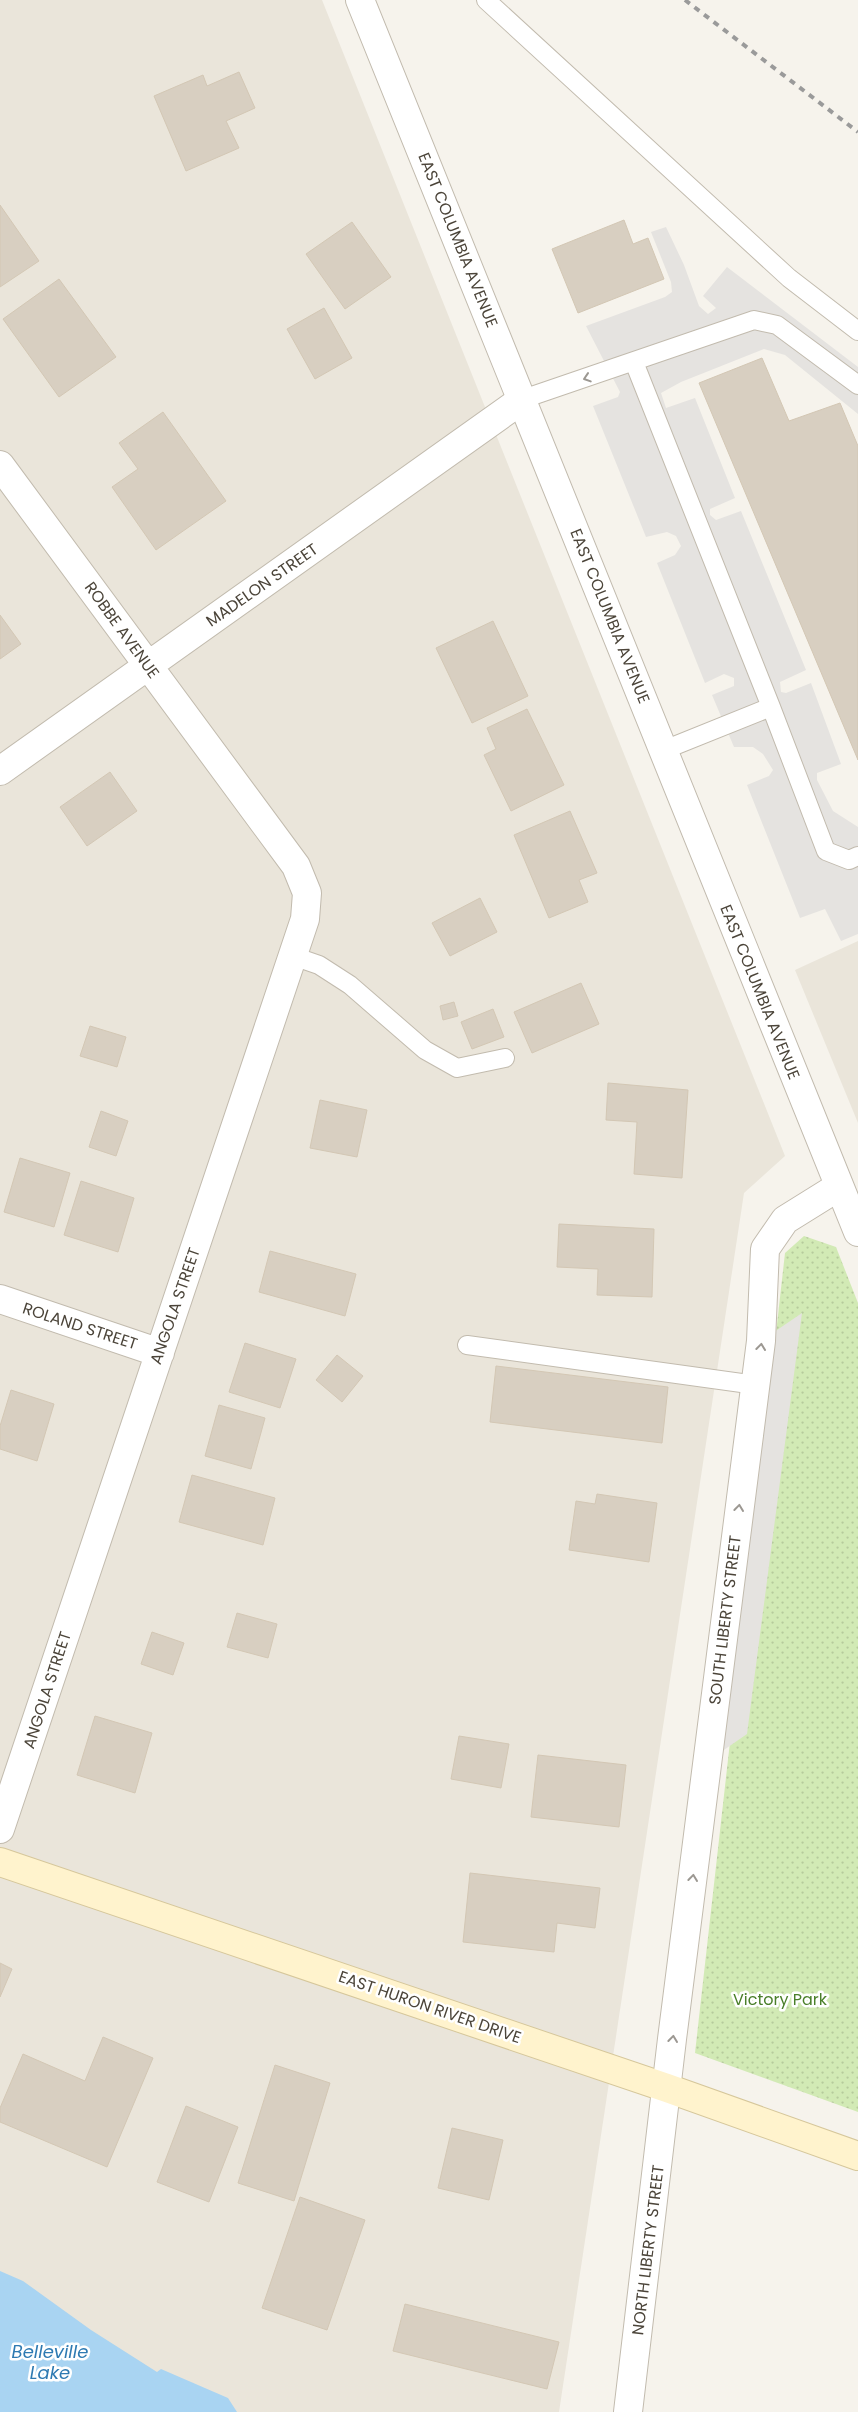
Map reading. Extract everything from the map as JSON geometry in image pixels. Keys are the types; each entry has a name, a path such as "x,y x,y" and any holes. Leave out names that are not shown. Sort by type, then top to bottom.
{"main road":[{"name":"EAST HURON RIVER DRIVE","path":"0,1862 667,2088 858,2156"}],"street":[{"name":"EAST COLUMBIA AVENUE","path":"360,0 523,399 838,1187 858,1232"},
{"name":"MADELON STREET","path":"0,771 523,399"},
{"name":"ROBBE AVENUE","path":"0,465 243,794"},
{"name":"ANGOLA STREET","path":"0,1829 305,919 307,893 304,880 296,866 243,794"},
{"name":"SOUTH LIBERTY STREET","path":"667,2088 762,1341 765,1249 785,1220 838,1187"},
{"name":"ROLAND STREET","path":"0,1299 160,1353"},
{"name":"NORTH LIBERTY STREET","path":"628,2412 667,2088"}],"lane":[{"path":"486,0 789,278 858,330"},
{"path":"523,399 754,320 777,325 858,386"},
{"path":"634,362 826,851 849,860 858,856"},
{"path":"664,750 771,707"},
{"path":"293,956 319,966 350,985 425,1050 458,1068 505,1058"},
{"path":"467,1345 756,1385"}],"shaded area":[{"path":"0,0 322,0 785,1156 744,1193 559,2412 0,2412"},
{"path":"666,227 684,265 699,306 708,314 716,308 703,296 727,267 858,367 858,414 785,355 764,349 681,382 661,393 666,408 695,398 735,498 710,509 710,515 716,520 741,511 806,670 780,682 781,692 786,693 811,683 841,764 817,773 817,780 833,811 858,827 858,934 841,941 825,909 800,918 747,785 769,776 773,770 763,754 753,747 734,747 712,695 734,686 734,678 724,674 705,683 657,563 675,555 681,546 676,536 667,532 646,537 593,406 618,397 620,392 586,326 665,297 672,292 671,282 651,232"},
{"path":"858,941 858,1123 795,970"},
{"path":"802,1313 747,1734 708,1761 761,1341"}],"green space":[{"name":"Victory Park","path":"804,1236 836,1247 858,1303 858,2112 695,2053 785,1253"}],"water":[{"name":"Belleville Lake","path":"0,2271 23,2281 91,2330 157,2372 161,2369 228,2398 237,2412 0,2412"}],"building":[{"path":"239,72 255,108 226,121 239,148 186,171 154,96 203,75 207,86"},
{"path":"0,205 39,261 0,287"},
{"path":"624,220 633,244 648,238 664,279 578,313 552,249"},
{"path":"352,222 391,277 345,309 306,254"},
{"path":"59,279 116,357 59,397 3,319"},
{"path":"324,308 352,358 315,379 287,329"},
{"path":"762,358 789,421 840,403 858,446 858,760 699,383"},
{"path":"163,412 226,501 156,550 112,487 138,469 119,443"},
{"path":"0,615 21,644 0,659"},
{"path":"493,621 528,696 472,723 436,648"},
{"path":"527,709 564,785 511,811 484,755 496,749 487,728"},
{"path":"110,772 137,811 87,846 60,807"},
{"path":"570,811 597,873 579,880 588,902 549,918 514,835"},
{"path":"480,898 497,932 450,956 432,923"},
{"path":"581,983 599,1024 532,1053 514,1012"},
{"path":"454,1002 458,1016 443,1020 440,1006"},
{"path":"493,1009 504,1037 472,1049 461,1022"},
{"path":"90,1026 126,1037 117,1067 80,1056"},
{"path":"608,1083 688,1090 682,1178 634,1174 637,1122 606,1120"},
{"path":"320,1100 367,1110 357,1157 310,1148"},
{"path":"101,1111 128,1121 116,1156 89,1147"},
{"path":"20,1158 70,1173 54,1227 4,1212"},
{"path":"81,1181 134,1198 118,1252 64,1235"},
{"path":"559,1224 654,1229 652,1297 597,1295 598,1269 557,1267"},
{"path":"270,1251 356,1274 345,1316 259,1292"},
{"path":"245,1343 296,1359 280,1408 229,1392"},
{"path":"337,1355 363,1376 342,1402 316,1380"},
{"path":"496,1366 668,1387 662,1443 490,1422"},
{"path":"11,1390 54,1404 37,1461 0,1449 0,1426"},
{"path":"219,1405 265,1418 251,1469 205,1456"},
{"path":"192,1475 275,1498 263,1545 179,1522"},
{"path":"597,1494 657,1503 649,1562 569,1550 576,1501 595,1504"},
{"path":"237,1613 277,1624 268,1658 227,1647"},
{"path":"152,1632 184,1643 173,1675 141,1664"},
{"path":"95,1716 152,1733 135,1793 77,1775"},
{"path":"459,1736 509,1744 501,1788 451,1779"},
{"path":"538,1755 626,1765 619,1827 531,1817"},
{"path":"470,1873 600,1888 595,1928 557,1923 554,1952 463,1942"},
{"path":"0,1963 12,1969 0,1997"},
{"path":"103,2037 153,2058 107,2167 0,2122 0,2108 23,2054 85,2081"},
{"path":"275,2065 330,2083 294,2201 238,2183"},
{"path":"186,2106 238,2127 209,2202 157,2182"},
{"path":"452,2128 503,2140 489,2200 438,2188"},
{"path":"300,2197 365,2220 327,2330 262,2308"},
{"path":"405,2304 559,2342 547,2389 393,2351"}],"railway":[{"path":"685,0 858,132"}]}
